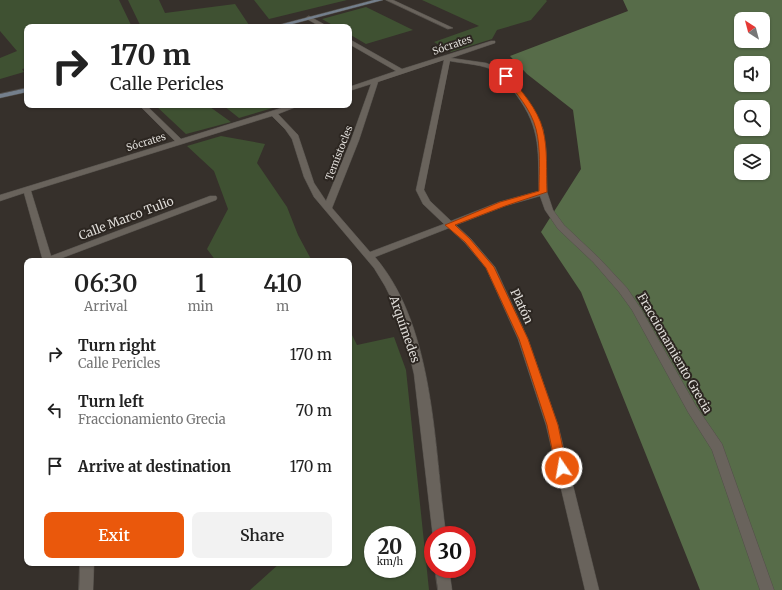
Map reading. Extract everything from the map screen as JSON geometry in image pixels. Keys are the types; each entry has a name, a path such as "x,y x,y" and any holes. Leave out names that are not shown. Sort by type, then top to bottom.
{"street":[{"path":"286,24 380,0"},
{"path":"389,0 450,28"},
{"path":"309,18 320,24"},
{"name":"Sócrates","path":"352,88 446,59 492,42"},
{"path":"352,43 402,72"},
{"name":"Fraccionamiento Grecia","path":"446,59 486,65 502,71 527,103 540,129 544,200 554,218 610,276 636,309 692,410 718,448 767,590"},
{"name":"Platón","path":"446,59 420,190 426,202 449,225 468,241 490,267 524,339 552,425 592,590"},
{"name":"Temístocles","path":"328,208 355,140 375,81"},
{"path":"0,96 24,91"},
{"path":"145,108 180,142"},
{"name":"Sócrates","path":"0,198 289,108"},
{"name":"Arquímedes","path":"274,113 283,121 293,134 298,144 310,186 370,256 384,275 398,303 418,367 424,404 438,526"},
{"path":"27,190 47,258"},
{"path":"370,256 502,204 543,192"},
{"name":"Calle Marco Tulio","path":"53,258 213,198"},
{"path":"86,566 86,590"},
{"path":"443,578 445,590"}],"green space":[{"path":"0,0 119,0 131,24 24,24 24,69 22,69 24,72 0,79 0,58 17,51 0,31"},
{"path":"128,0 159,0 165,13 235,4 248,24 140,24"},
{"path":"254,0 347,0 269,19"},
{"path":"422,0 547,1 531,20 497,30 492,39 451,52 434,42 479,26"},
{"path":"623,0 782,0 782,590 700,590 581,292 541,232 581,169 573,110 527,74 510,56 628,11"},
{"path":"366,7 413,30 366,44 352,36 352,24 331,24 322,19"},
{"path":"158,108 211,108 231,122 186,134"},
{"path":"226,108 273,108 239,118"},
{"path":"221,136 265,144 257,163 287,207 298,235 310,258 214,258 207,249 228,209 214,171 187,146"},
{"path":"352,335 357,345 394,337 406,370 424,542 424,578 428,578 429,590 250,590 277,566 352,566"}],"route":[{"path":"506,76 527,103 540,129 543,192 502,204 449,225 468,241 490,267 524,339 552,425 562,468"}]}
